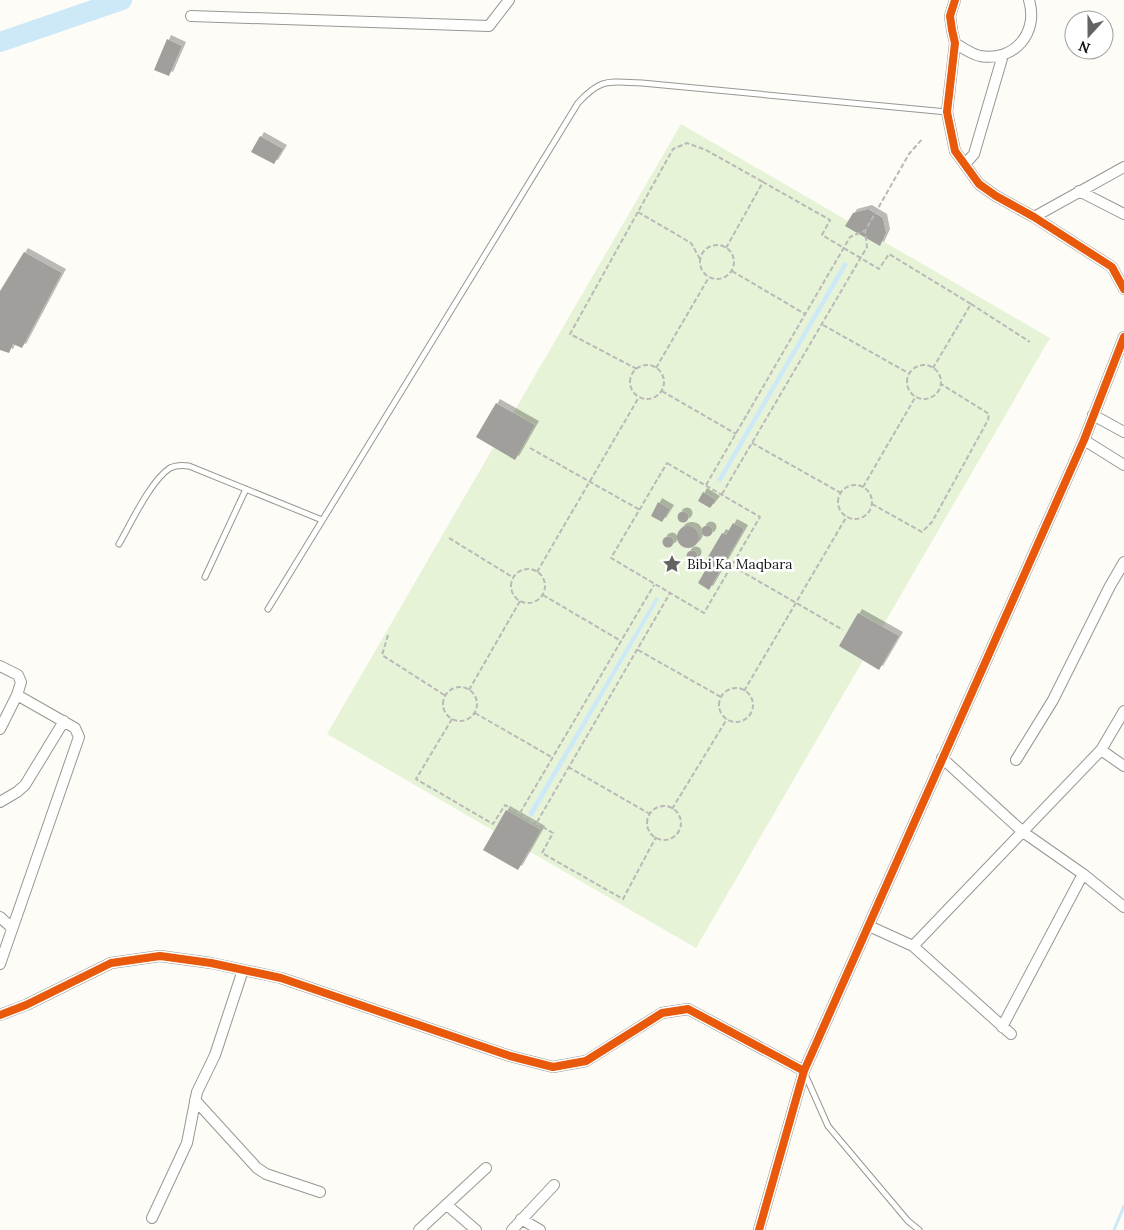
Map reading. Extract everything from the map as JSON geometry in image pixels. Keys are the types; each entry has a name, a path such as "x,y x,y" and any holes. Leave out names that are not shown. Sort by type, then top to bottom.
{"street":[{"path":"190,16 489,26 509,0"},
{"path":"954,0 950,16 956,43 947,112 955,151 979,184 1112,267 1124,289"},
{"path":"956,43 979,56 1003,55 1014,50 1022,42 1030,28 1032,15 1029,0"},
{"path":"965,164 974,154 1003,55"},
{"path":"1034,218 1124,167"},
{"path":"1079,191 1124,214"},
{"path":"759,1230 804,1071 1084,440 1124,337"},
{"path":"1093,416 1124,432"},
{"path":"1084,440 1124,465"},
{"path":"1016,760 1053,700 1124,562"},
{"path":"0,666 18,675 22,682 0,729"},
{"path":"0,964 78,741 78,731 75,728 17,695"},
{"path":"913,946 1101,750 1124,711"},
{"path":"0,802 17,792 24,785 64,721"},
{"path":"1101,750 1124,766"},
{"path":"942,758 1023,832 1083,874 1124,907"},
{"path":"1002,1027 1083,874"},
{"path":"0,917 12,928"},
{"path":"869,926 913,946 1011,1034"},
{"path":"0,1015 26,1006 111,963 160,956 211,963 281,978 510,1056 553,1067 586,1061 662,1013 688,1010 804,1071"},
{"path":"152,1218 187,1143 200,1084 215,1055 243,970"},
{"path":"195,1100 257,1168 266,1174 320,1192"},
{"path":"419,1230 486,1168"},
{"path":"512,1230 554,1185"},
{"path":"447,1204 476,1230"},
{"path":"521,1219 540,1230"}],"lane":[{"path":"268,609 578,103 595,86 612,82 642,83 947,112"},
{"path":"118,544 156,480 172,467 180,465 189,466 322,520"},
{"path":"205,577 246,489"},
{"path":"804,1071 828,1126 908,1221 919,1230"}],"path":[{"path":"722,495 867,247 865,231 909,154 923,138"},
{"path":"637,369 570,334 673,149 687,143 706,150 830,220 822,235 860,259 879,269 889,254 1030,342"},
{"path":"726,248 763,182"},
{"path":"638,212 691,243 704,272 709,277 721,278 732,271 734,265 730,252 726,248 719,246 707,249 700,260"},
{"path":"706,485 850,237 865,231"},
{"path":"732,271 806,314"},
{"path":"656,368 709,277"},
{"path":"933,368 971,304"},
{"path":"822,324 910,374"},
{"path":"927,365 933,368 938,372 941,384 939,390 929,398 922,399 911,392 908,386 910,374 920,366 927,365"},
{"path":"643,366 656,368 664,378 662,391 652,399 639,397 634,392 631,380 633,374 643,366"},
{"path":"872,504 922,532 932,522 988,420 989,414 941,384"},
{"path":"662,391 736,434"},
{"path":"864,487 916,396"},
{"path":"537,572 639,397"},
{"path":"752,443 840,493"},
{"path":"530,448 640,510"},
{"path":"667,463 722,495 760,517 704,613 611,558 667,463"},
{"path":"851,486 864,487 871,498 870,510 859,518 847,516 839,506 838,499 840,493 845,488 851,486"},
{"path":"744,690 847,516"},
{"path":"449,538 514,578"},
{"path":"732,566 843,630"},
{"path":"524,570 537,572 545,582 543,595 539,600 533,602 520,601 512,590 514,578 524,570"},
{"path":"520,814 654,584"},
{"path":"536,823 670,593"},
{"path":"543,595 621,642"},
{"path":"469,690 520,601"},
{"path":"388,635 382,655 446,696"},
{"path":"637,650 721,696"},
{"path":"456,688 469,690 474,694 476,700 475,712 464,720 452,719 444,708 446,696 456,688"},
{"path":"738,688 744,690 752,701 750,713 740,721 727,719 722,715 720,709 721,696 731,689 738,688"},
{"path":"475,712 552,758"},
{"path":"452,719 416,780 493,824 505,805 553,833 542,852 623,899 656,837"},
{"path":"672,809 727,719"},
{"path":"568,767 650,814"},
{"path":"666,806 672,809 680,819 681,825 674,836 662,840 656,837 648,827 647,821 650,814 660,807 666,806"}],"green space":[{"name":"Bibi Ka Maqbara","path":"681,124 1050,338 696,948 327,734"}],"water":[{"path":"844,262 848,264 721,482 717,480"},
{"path":"656,597 659,599 532,817 528,814"}],"building":[{"path":"167,39 182,46 169,76 154,70"},
{"path":"260,136 283,149 274,164 251,152"},
{"path":"868,209 883,218 886,233 880,246 845,226 853,213"},
{"path":"24,252 62,273 22,348 13,344 9,353 0,350 0,291"},
{"path":"496,403 535,425 515,460 476,437"},
{"path":"703,492 716,500 710,508 698,501"},
{"path":"658,502 670,509 662,522 651,516"},
{"path":"683,511 689,517 683,523 677,517"},
{"path":"733,523 744,529 709,590 698,583 706,569 702,567 722,533 726,535"},
{"path":"707,525 713,531 707,537 701,531"},
{"path":"688,526 696,529 699,537 696,545 688,548 680,545 677,537 680,529"},
{"path":"668,536 674,542 668,548 662,542"},
{"path":"690,551 694,551 697,556 696,560 690,561 687,558 687,554"},
{"path":"858,613 899,636 879,670 839,646"},
{"path":"506,810 541,830 518,870 483,850"}],"waterway":[{"path":"0,42 122,0"},
{"path":"1114,1230 1124,1206"}],"cycle path":[{"path":"955,0 950,16 955,43 947,112 955,151 979,184 1112,267 1124,289"},
{"path":"759,1230 804,1071 1084,440 1124,337"},
{"path":"0,1015 26,1005 111,963 160,956 211,963 281,978 510,1056 553,1067 586,1061 662,1013 688,1009 804,1071"}],"place":[{"name":"Bibi Ka Maqbara","path":"672,564"}]}
